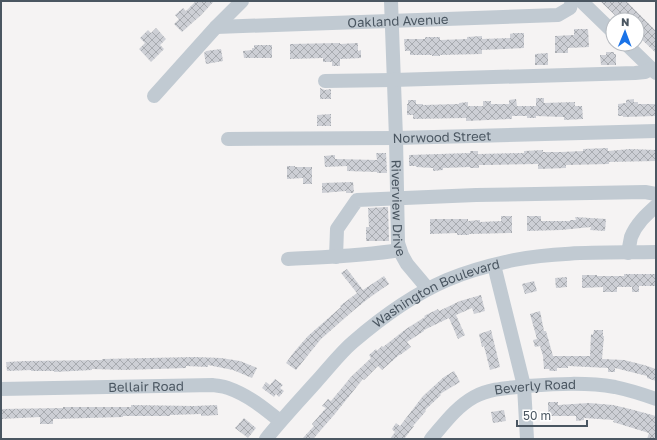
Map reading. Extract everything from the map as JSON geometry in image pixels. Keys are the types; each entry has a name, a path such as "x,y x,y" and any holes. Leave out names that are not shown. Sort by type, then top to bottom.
{"street":[{"path":"154,96 216,27 242,1"},
{"name":"Riverview Drive","path":"391,1 398,243 402,255 428,289"},
{"name":"Oakland Avenue","path":"216,27 558,16 570,8 572,1"},
{"path":"581,1 605,24"},
{"path":"634,52 654,71"},
{"path":"324,81 636,73 654,71"},
{"name":"Norwood Street","path":"228,139 396,138 656,132"},
{"path":"336,257 338,229 357,200 476,195 637,192 656,194"},
{"path":"628,253 631,238 636,227 656,206"},
{"path":"288,259 336,257 400,250"},
{"name":"Washington Boulevard","path":"266,439 280,420 352,343 390,313 428,289 447,280 470,272 514,260 558,254 656,252"},
{"path":"494,265 524,386 527,439"},
{"name":"Beverly Road","path":"431,439 464,404 487,392 505,388 556,384 588,384 614,387 656,398"},
{"name":"Bellair Road","path":"1,389 212,385 227,387 242,393 280,420"}],"building":[{"path":"196,1 214,1 182,32 174,24 179,19 175,15 183,8 186,11"},
{"path":"600,1 626,1 637,12 612,12"},
{"path":"645,20 656,31 656,53 645,43"},
{"path":"156,28 166,39 160,45 164,49 151,62 139,49 145,43 140,38 148,30 151,33"},
{"path":"574,29 588,29 589,47 568,48 568,53 555,53 555,36 574,35"},
{"path":"524,33 524,48 482,50 482,54 440,56 410,55 410,51 405,51 404,39 440,37 440,40 467,39 467,37 482,36 482,39 510,38 510,34"},
{"path":"358,43 358,51 361,50 361,58 340,59 340,66 332,66 332,62 323,62 323,58 290,59 290,44"},
{"path":"254,45 272,45 272,58 244,58 243,51 252,50"},
{"path":"221,49 223,61 206,64 204,53 206,51"},
{"path":"606,52 614,52 614,54 616,54 616,65 601,65 600,55 606,55"},
{"path":"548,53 548,65 535,65 535,54"},
{"path":"320,88 325,90 331,89 331,99 320,99"},
{"path":"536,98 544,98 544,103 575,102 575,106 582,106 583,119 564,120 564,117 536,116 536,118 527,118 527,116 512,116 512,119 466,121 466,118 413,119 413,115 407,115 408,100 416,100 416,104 423,105 459,104 468,102 468,106 483,106 483,101 491,101 491,104 509,104 509,100 516,99 517,106 536,106"},
{"path":"634,99 634,102 638,102 638,104 656,104 656,116 618,116 618,104 626,103 626,100"},
{"path":"331,114 331,126 317,126 317,115"},
{"path":"608,148 608,151 630,149 656,150 656,161 609,162 609,164 566,165 566,168 538,169 538,164 479,165 479,168 443,168 443,170 433,171 433,168 409,166 409,155 470,153 470,151 478,151 478,154 524,153 524,151 543,150 543,152 561,152"},
{"path":"376,153 386,153 387,173 347,171 347,166 325,167 324,156 335,155 335,159 377,160"},
{"path":"287,166 312,167 312,184 303,184 303,178 287,179"},
{"path":"353,182 354,192 352,193 346,193 346,191 322,193 322,183"},
{"path":"388,207 389,241 366,241 366,227 369,227 368,208"},
{"path":"501,216 512,216 512,233 469,235 457,235 457,233 430,234 430,219 468,219 468,221 480,220 480,222 501,221"},
{"path":"527,216 541,216 541,221 570,221 576,220 575,217 606,219 605,231 590,230 591,227 527,231"},
{"path":"347,269 363,290 384,276 389,284 354,310 321,339 296,370 286,363 294,352 308,336 341,307 340,306 357,293 341,273"},
{"path":"624,274 656,274 656,286 639,286 639,292 632,292 632,287 617,287 617,292 603,292 603,287 582,288 582,275 624,276"},
{"path":"567,277 567,287 556,288 555,278"},
{"path":"534,281 537,291 525,294 522,284"},
{"path":"481,295 485,311 474,314 472,308 456,315 465,335 458,339 449,318 424,330 407,342 411,347 382,370 378,366 364,380 363,379 313,439 302,439 314,426 312,424 326,408 322,406 328,399 331,401 351,377 371,358 369,355 376,349 377,351 382,346 383,347 406,329 425,317 424,316 438,309 439,311 460,301"},
{"path":"540,311 544,331 546,331 553,356 590,356 591,334 593,335 594,330 603,330 604,336 602,359 624,360 656,369 656,381 647,378 647,376 615,368 615,372 608,372 608,368 568,366 568,368 557,368 557,371 544,369 543,356 540,346 535,347 533,340 537,339 530,314"},
{"path":"491,330 500,367 490,370 484,346 482,347 479,334"},
{"path":"195,357 221,358 240,361 257,368 252,378 233,370 208,365 208,367 186,366 186,368 125,370 92,369 54,372 31,370 7,371 6,362 102,360"},
{"path":"454,371 460,382 440,394 441,395 425,410 426,411 404,439 390,439 395,432 392,429 396,423 400,426 423,396 444,377"},
{"path":"275,379 283,385 280,388 284,391 279,397 276,394 274,397 262,388 266,382 270,385"},
{"path":"548,402 558,402 558,405 589,403 613,405 656,416 656,435 654,439 647,439 649,433 613,422 614,420 584,418 584,420 576,421 576,416 548,416"},
{"path":"131,405 217,405 218,415 201,416 201,414 53,419 53,424 40,424 40,417 1,419 1,409 131,407"},
{"path":"504,410 506,421 493,423 491,412"},
{"path":"244,418 256,428 248,438 235,428"}]}
